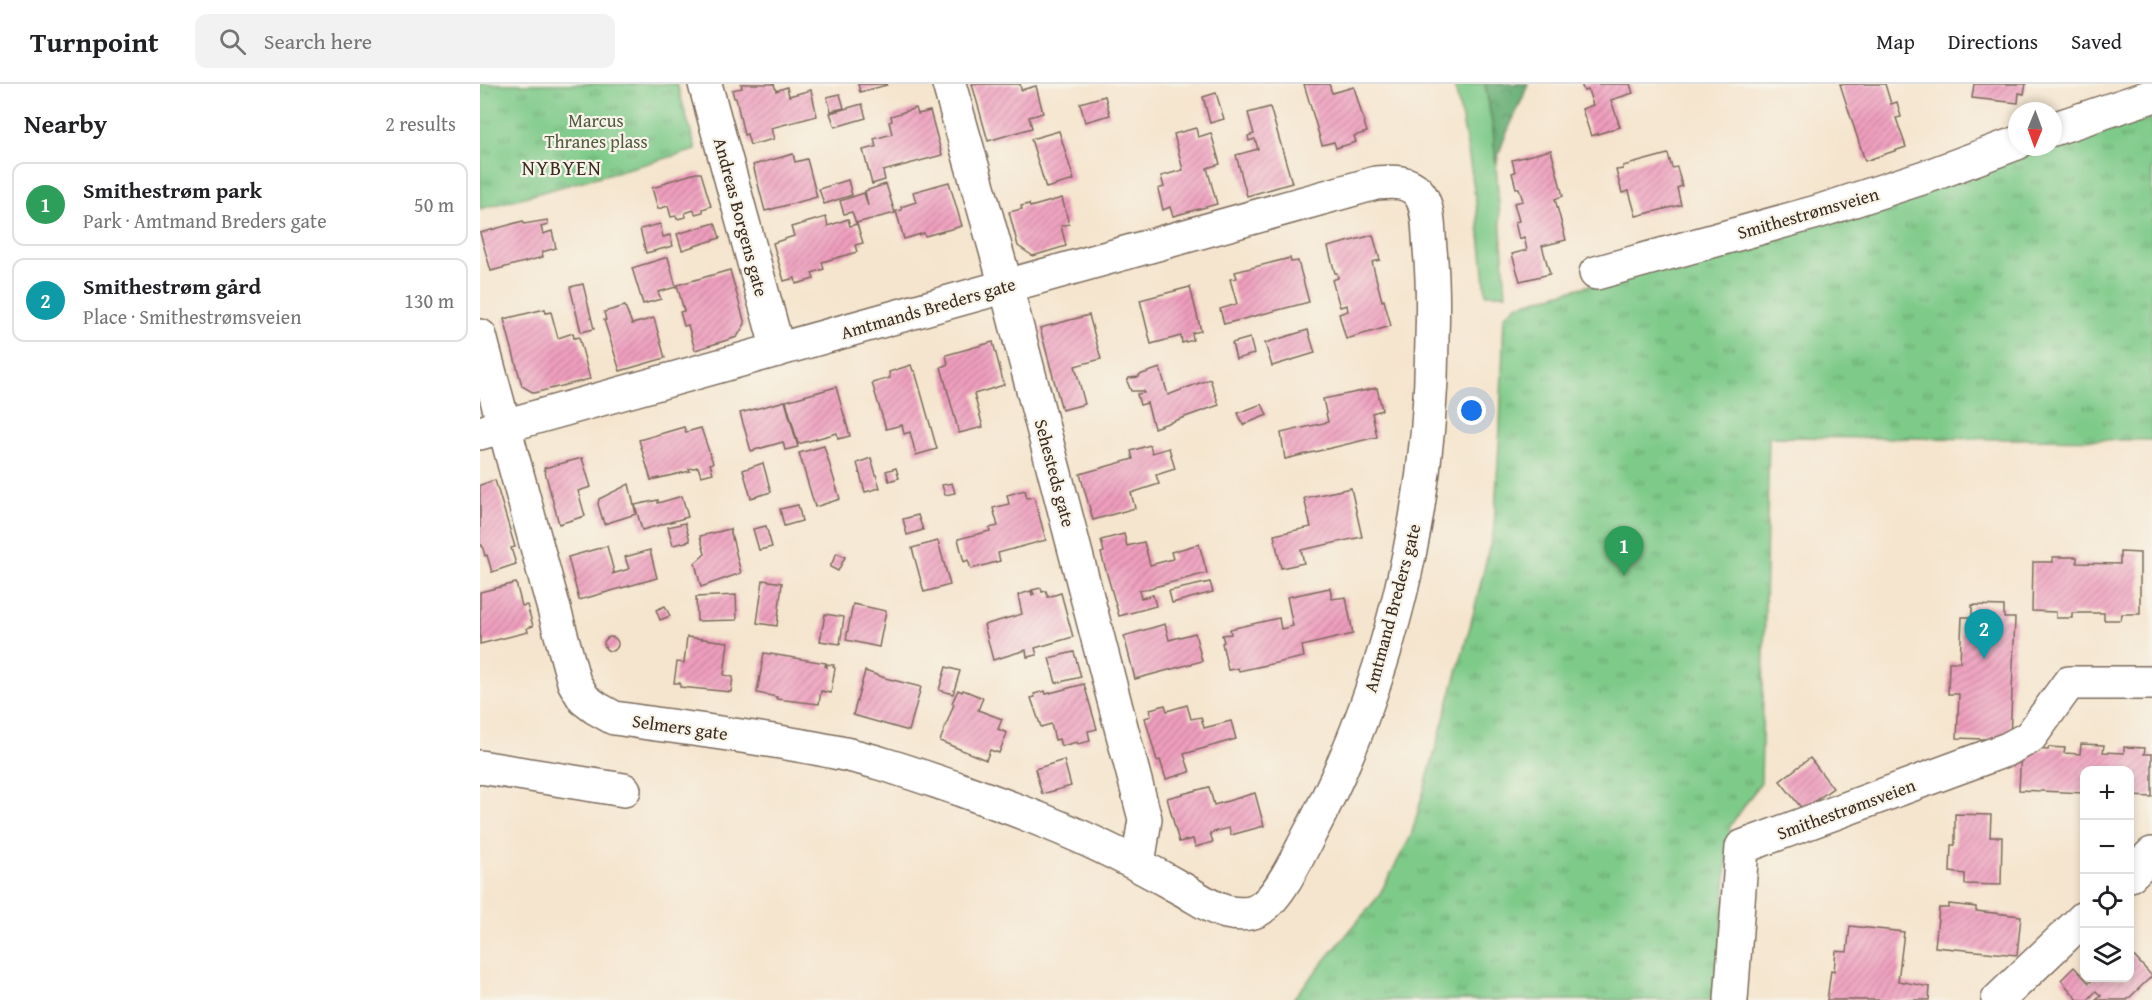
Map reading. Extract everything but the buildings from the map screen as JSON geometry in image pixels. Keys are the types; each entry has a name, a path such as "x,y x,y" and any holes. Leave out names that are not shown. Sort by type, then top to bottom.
{"street":[{"name":"Andreas Borgens gate","path":"705,84 778,350"},
{"name":"Sehesteds gate","path":"949,84 1006,286 1145,819 1138,864"},
{"path":"2062,126 2152,96"},
{"name":"Smithestrømsveien","path":"1596,273 1817,212 1934,174 2008,146"},
{"name":"Amtmands Breders gate","path":"492,430 1376,183"},
{"name":"Amtmand Breders gate","path":"1138,864 1228,913 1254,912 1268,903 1289,873 1321,812 1347,756 1370,695 1406,567 1423,469 1432,388 1432,267 1426,211 1421,197 1407,184 1376,183"},
{"name":"Selmers gate","path":"480,336 492,430 574,682 584,699 614,718 839,752 905,771 1020,811 1138,864"},
{"name":"Smithestrømsveien","path":"1731,1000 1742,847 2015,745 2030,737 2069,682 2152,683"},
{"path":"480,766 624,790"},
{"path":"2131,874 2152,854"},
{"path":"1998,1000 2080,923"}],"green space":[{"name":"Marcus Thranes plass","path":"480,84 677,84 696,150 480,209"},
{"path":"1454,84 1485,84 1493,128 1506,294 1486,294 1474,189"},
{"path":"1485,84 1528,84 1501,146 1496,168 1493,128"},
{"path":"2152,108 2152,440 1769,437 1761,782 1730,826 1716,1000 1292,1000 1378,897 1411,836 1471,623 1494,529 1504,316 1517,305 1876,207 2013,156 2062,156 2062,138"}],"place":[{"name":"Smithestrøm park","path":"1624,576"},
{"name":"Smithestrøm gård","path":"1984,659"}],"district":[{"name":"NYBYEN","path":"562,167"}]}
